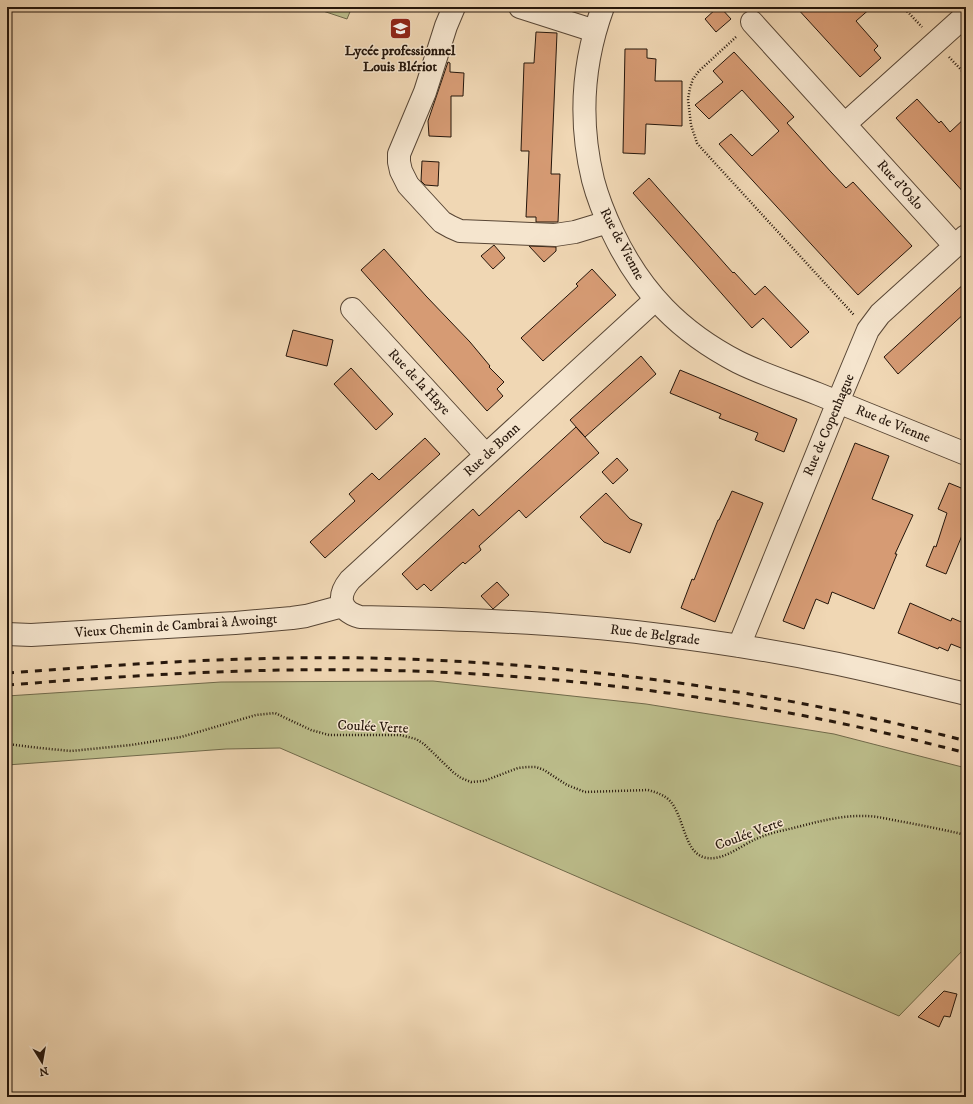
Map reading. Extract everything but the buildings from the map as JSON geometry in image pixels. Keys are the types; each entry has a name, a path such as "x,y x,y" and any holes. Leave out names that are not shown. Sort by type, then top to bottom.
{"street":[{"path":"454,7 446,26 425,92 399,154 401,171 408,185 442,222 460,231 555,235 575,232 608,222"},
{"path":"520,7 595,31"},
{"name":"Rue de Vienne","path":"603,7 589,53 584,93 585,129 590,168 594,186 608,222 633,270 655,300 677,321 702,340 736,360 768,375 966,454"},
{"path":"845,124 966,15"},
{"name":"Rue d'Oslo","path":"752,22 845,124 961,241"},
{"name":"Rue de Copenhague","path":"739,646 868,330 880,314 961,241"},
{"name":"Rue de Bonn","path":"343,606 343,592 350,580 655,300"},
{"name":"Rue de la Haye","path":"352,309 486,456"},
{"name":"Rue de Belgrade","path":"343,606 346,611 352,615 360,617 466,620 592,628 652,634 739,646 836,664 966,694"},
{"name":"Vieux Chemin de Cambrai à Awoingt","path":"7,634 31,635 264,621 306,616 343,606"}],"path":[{"path":"903,7 935,42"},
{"path":"752,22 706,64 693,79 688,99 690,125 693,134 702,150 868,330"},
{"name":"Coulée Verte","path":"7,744 71,750 131,745 181,737 256,715 275,713 311,730 329,735 400,736 416,739 424,744 454,773 471,782 484,781 527,766 544,770 567,785 585,792 648,790 657,793 673,804 690,846 695,852 703,857 720,857 755,840 782,830 854,816 876,817 966,835"}],"green space":[{"path":"311,7 352,7 347,19"},
{"path":"433,681 646,704 834,734 966,768 966,947 899,1016 280,748 226,749 7,765 7,696 221,682"}],"railway":[{"path":"7,673 141,664 276,658 366,658 517,665 593,672 743,693 818,707 966,741"},
{"path":"7,685 228,671 272,670 361,670 514,676 590,683 742,704 817,718 966,753"}],"place":[{"name":"Lycée professionnel Louis Blériot","path":"400,29"}]}
